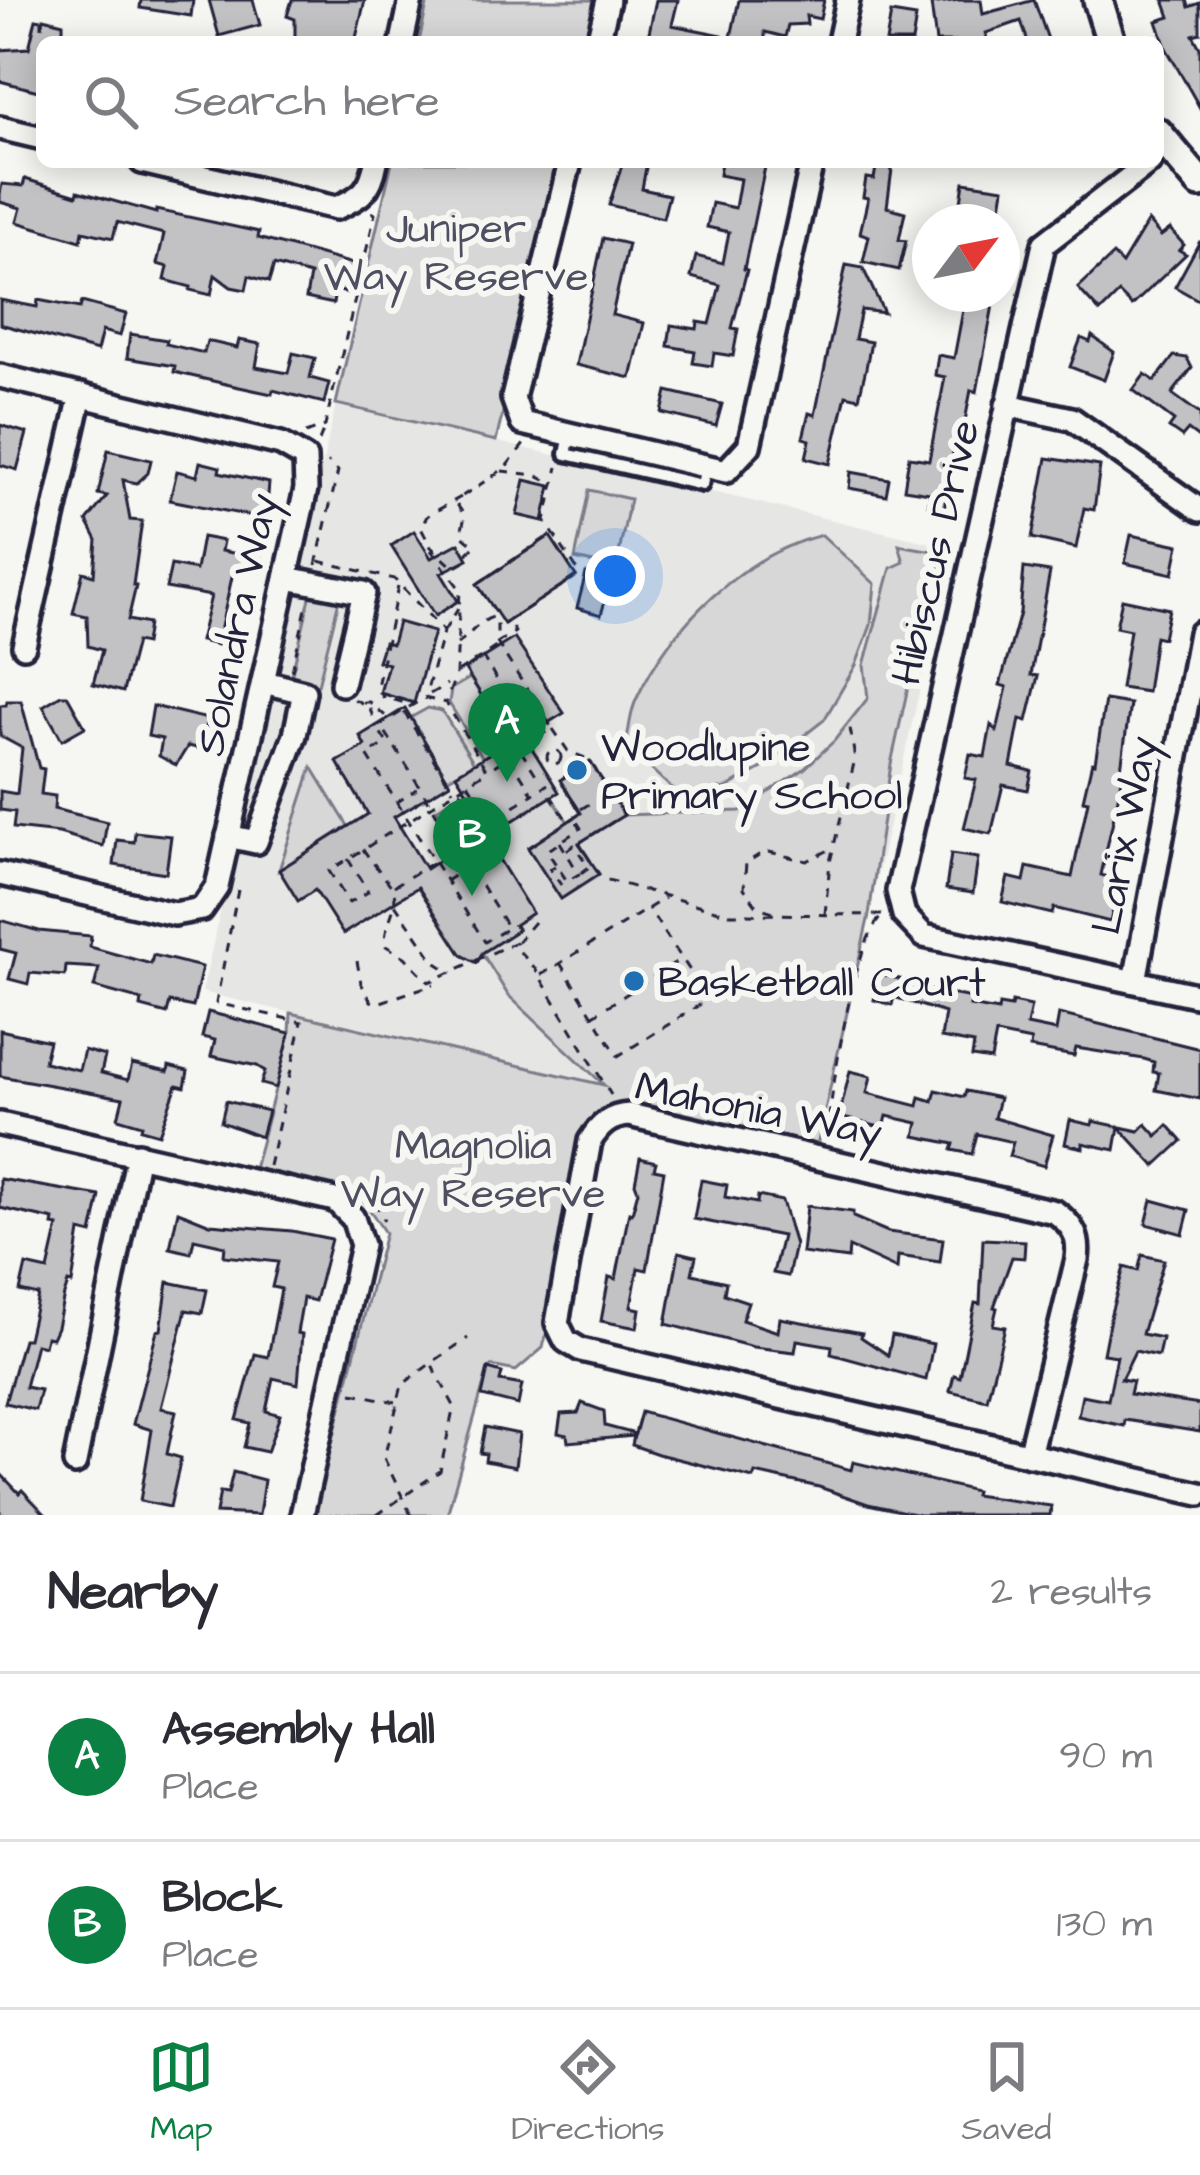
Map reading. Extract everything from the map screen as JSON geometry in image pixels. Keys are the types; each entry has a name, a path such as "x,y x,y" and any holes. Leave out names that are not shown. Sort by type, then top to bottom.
{"street":[{"path":"403,36 412,0"},
{"path":"599,36 608,0"},
{"path":"840,36 848,0"},
{"path":"1098,0 1109,36"},
{"path":"0,128 36,137"},
{"path":"1164,154 1200,183"},
{"path":"167,168 336,208 362,197 375,168"},
{"path":"569,168 514,398 522,423 726,471 749,446 811,168"},
{"name":"Hibiscus Drive","path":"1137,168 1044,244 898,891 904,915 924,936 1200,996"},
{"name":"Solandra Way","path":"0,376 281,444 305,458 307,489 218,887 202,909 173,914 0,874"},
{"path":"24,646 82,395"},
{"path":"1007,405 1072,419 1200,510"},
{"path":"290,566 364,592 342,684"},
{"name":"Larix Way","path":"1135,981 1200,632"},
{"path":"228,836 256,842 295,735 304,692 263,682"},
{"name":"Mahonia Way","path":"1029,1455 1077,1259 1075,1232 1055,1212 629,1115 614,1116 590,1141 557,1323 566,1341 581,1350 1029,1455 1200,1494"},
{"path":"0,1124 335,1200 353,1218 362,1244 302,1515"},
{"path":"75,1463 138,1154"}],"path":[{"path":"315,450 326,426 375,214 366,210 362,197"},
{"path":"281,444 326,426"},
{"path":"446,703 455,676 460,595 458,584 438,562 421,528 427,516 514,460 536,427"},
{"path":"477,584 504,624 580,574 545,521 568,434"},
{"path":"287,688 338,471 326,461"},
{"path":"500,471 535,475 554,484"},
{"path":"424,538 454,568 467,561 467,553 475,546 461,534 465,516 458,506 460,497"},
{"path":"460,595 554,533"},
{"path":"290,566 315,572 369,572 398,584 443,632"},
{"path":"398,584 377,687 383,697 413,705"},
{"path":"424,698 448,619 460,607"},
{"path":"457,644 482,620 493,617 498,644 565,748 590,760 610,791 624,814 579,843 602,878 730,914 884,915 864,944 823,1156"},
{"path":"388,741 367,755 485,942 508,928 419,788 388,741 377,727 447,684 515,632 508,621"},
{"path":"482,656 535,739"},
{"path":"432,677 447,684"},
{"path":"424,698 446,703 487,771"},
{"path":"362,701 390,720"},
{"path":"404,711 486,832"},
{"path":"348,860 368,892 349,903 329,871 552,728"},
{"path":"824,915 832,848 855,759 850,728"},
{"path":"559,762 551,764 547,758 551,750 565,748"},
{"path":"520,749 537,776 532,779"},
{"path":"558,752 568,775"},
{"path":"509,757 532,794"},
{"path":"579,810 560,779 590,760"},
{"path":"468,783 491,820 548,784"},
{"path":"396,803 419,788"},
{"path":"457,848 486,832 493,833 551,796 568,822 610,791"},
{"path":"565,851 574,845 589,867 567,881 547,851 581,828 574,818"},
{"path":"560,842 579,874"},
{"path":"779,915 753,902 744,888 746,863 765,851 806,861 832,848"},
{"path":"362,849 392,887 386,946 405,957 429,982 441,980"},
{"path":"392,887 434,862"},
{"path":"556,865 550,869 560,885"},
{"path":"446,880 468,866"},
{"path":"238,888 216,1003 302,1022 265,1184"},
{"path":"539,976 667,897"},
{"path":"394,902 435,962 452,973"},
{"path":"560,963 618,1056 709,999 648,908"},
{"path":"358,962 366,994 378,1003 441,980 518,941 534,922"},
{"path":"518,941 519,951 610,1089 606,1103"},
{"path":"592,1016 682,958"},
{"path":"411,1515 384,1458 402,1385 468,1338"},
{"path":"376,1515 440,1471 454,1406 431,1363"},
{"path":"330,1388 398,1402"}],"shaded area":[{"name":"Woodlupine Primary School","path":"336,404 952,548 818,1136 202,992"}],"green space":[{"path":"428,0 602,0 593,36 420,36"},
{"name":"Juniper Way Reserve","path":"391,168 562,168 496,441 336,404"},
{"path":"589,490 630,499 616,568 575,559"},
{"path":"822,535 875,584 871,625 856,665 824,720 764,767 726,788 679,795 626,746 634,705 651,672 689,620 737,576 764,558"},
{"name":"Magnolia Way Reserve","path":"899,545 944,553 891,764 869,915 814,1159 618,1120 591,1141 543,1348 516,1371 488,1369 447,1515 314,1515 385,1233 360,1195 254,1169 290,1033 291,1013 604,1085 508,995 482,953 517,930 482,832 493,833 551,796 568,822 528,848 561,899 599,875 579,843 624,815 740,811 804,769 868,698 864,665 891,568 904,562"},
{"path":"312,589 340,596 318,685 291,678"},
{"path":"470,678 510,741 483,758 449,703 451,689"},
{"path":"428,708 442,711 474,763 447,779 410,718"},
{"path":"312,767 348,826 279,870"},
{"path":"458,795 480,828 459,842 437,809"}],"building":[{"path":"141,0 193,0 191,16 140,8"},
{"path":"209,0 253,0 260,25 219,36"},
{"path":"292,0 365,0 356,36 295,36 295,19 287,16"},
{"path":"656,0 678,0 672,25 722,35 722,36 648,36"},
{"path":"739,0 824,0 820,19 806,16 807,24 788,25 785,36 765,32 765,36 731,36"},
{"path":"981,0 983,14 1034,0 1047,36 1026,36 1021,21 986,36 935,36 931,4"},
{"path":"1164,0 1187,0 1189,7 1200,3 1200,33 1193,35 1200,48 1200,108 1166,48 1157,21 1170,17"},
{"path":"891,13 916,17 913,36 887,36"},
{"path":"44,18 63,23 61,36 36,36 36,90 0,81 0,50 29,48 36,19 42,20 42,27"},
{"path":"621,168 646,168 642,189 669,195 663,218 609,205"},
{"path":"720,168 765,168 732,328 738,329 733,356 714,353 712,366 693,363 695,351 668,346 671,325 697,329 698,322 710,324 720,285 691,277 696,256 723,263 729,232 707,227 712,203 735,208 740,179 719,175"},
{"path":"876,168 892,168 887,207 905,212 899,240 906,241 899,270 863,262 869,236 860,233 868,198 863,197 866,178 874,179"},
{"path":"25,179 156,213 259,232 258,238 357,265 352,294 335,290 333,304 306,298 310,275 274,265 269,282 249,276 246,290 231,287 215,275 211,295 190,290 165,280 168,267 157,264 164,234 117,222 113,238 83,231 81,241 17,222 21,208 0,202 0,194 2,184 23,186"},
{"path":"964,182 1004,188 1001,204 961,204"},
{"path":"1148,221 1161,236 1170,229 1184,245 1179,250 1186,254 1132,306 1119,293 1100,312 1078,288 1113,255 1122,264"},
{"path":"603,238 628,244 612,315 644,323 631,378 576,365"},
{"path":"1200,241 1200,301 1175,287"},
{"path":"846,265 863,268 884,313 861,310 855,339 871,342 866,368 859,398 846,395 830,464 806,458 810,440 803,438 809,413 815,415"},
{"path":"0,300 37,307 38,300 80,308 82,302 126,314 120,336 102,331 97,351 0,324"},
{"path":"963,312 992,312 977,392 971,390 960,447 954,446 944,510 928,507 930,493 904,489 909,457 929,460 945,377 935,375 938,355 954,358"},
{"path":"130,334 204,353 207,341 237,348 239,340 260,344 256,367 288,373 293,353 315,358 310,378 329,383 324,403 127,358"},
{"path":"1092,336 1114,352 1104,380 1070,367 1081,338 1090,342"},
{"path":"1174,356 1187,358 1192,368 1172,394 1200,414 1200,439 1188,430 1182,437 1169,428 1174,421 1133,390 1145,374 1155,381"},
{"path":"667,391 722,404 716,426 662,413"},
{"path":"0,425 27,433 17,470 0,465"},
{"path":"108,450 151,460 148,473 137,483 123,480 130,520 142,521 128,620 148,624 145,644 136,642 123,692 93,684 102,650 88,646 87,616 73,613 83,572 94,575 97,540 87,521 107,496 98,494"},
{"path":"1047,458 1100,466 1094,510 1084,508 1076,548 1032,538"},
{"path":"200,462 220,467 219,472 269,483 266,519 170,500 177,471 197,476"},
{"path":"851,472 889,479 886,495 849,488"},
{"path":"525,480 551,486 543,521 517,515"},
{"path":"414,531 431,558 459,543 468,559 441,573 458,601 435,616 391,546"},
{"path":"1131,535 1179,545 1173,574 1125,563"},
{"path":"550,536 576,576 504,624 477,584"},
{"path":"202,537 223,541 221,551 262,558 260,572 234,568 217,645 200,641 211,596 166,588 171,565 196,570"},
{"path":"1024,568 1050,572 1031,675 1038,676 1027,721 1020,719 1011,766 1032,771 1028,790 1003,785 991,834 964,828 976,780 965,778 970,754 985,757 991,725 997,731 1007,687 1000,685 1020,613"},
{"path":"586,573 611,580 601,615 577,608"},
{"path":"1122,599 1169,609 1163,638 1155,636 1147,692 1121,688 1130,630 1116,627"},
{"path":"398,622 434,632 414,703 380,693 388,664 378,661 384,642 392,644"},
{"path":"514,638 564,713 525,737 559,792 493,833 456,774 510,741 465,669"},
{"path":"67,695 85,727 62,740 43,706"},
{"path":"1105,700 1130,704 1124,770 1101,875 1112,878 1107,903 1114,905 1110,922 1002,902 1008,877 1024,881 1027,867 1072,877"},
{"path":"21,701 39,768 44,769 41,794 55,796 54,809 107,822 103,846 59,833 13,828 15,812 0,810 0,791 17,794 22,748 0,736 0,705"},
{"path":"153,706 208,719 201,749 188,746 176,765 159,756 162,739 148,736"},
{"path":"405,708 450,783 394,817 426,869 482,832 532,913 514,925 518,930 482,953 477,963 462,955 418,887 343,934 315,890 298,901 279,870 368,814 337,762 365,746 360,736"},
{"path":"590,761 624,815 579,843 599,874 561,899 528,848 581,813 560,780"},
{"path":"135,832 171,836 166,873 114,865 117,840 134,842"},
{"path":"951,854 978,858 973,893 946,889"},
{"path":"0,920 39,931 91,936 90,947 151,964 153,955 202,967 193,1007 170,1002 167,1014 141,1007 142,1000 94,987 99,968 66,966 65,976 30,973 28,984 9,979 16,953 0,949"},
{"path":"880,974 919,984 918,988 972,998 970,1006 998,1011 999,1005 1011,1007 1012,1002 1031,1006 1027,1025 1056,1031 1059,1014 1200,1049 1200,1099 1156,1090 1159,1073 1153,1072 1154,1062 1144,1059 1076,1048 1074,1056 1030,1048 1031,1041 996,1034 991,1060 972,1057 974,1044 941,1038 945,1013 894,997 892,1005 874,1000"},
{"path":"208,1012 290,1033 276,1088 261,1084 265,1071 257,1066 211,1056 215,1040 202,1037"},
{"path":"0,1030 49,1041 44,1062 79,1070 84,1050 105,1056 101,1073 128,1080 132,1064 188,1071 185,1087 177,1085 159,1134 141,1129 142,1125 118,1118 123,1098 0,1076"},
{"path":"850,1071 871,1076 867,1093 918,1106 920,1097 933,1101 936,1090 999,1098 994,1118 1053,1135 1044,1166 1009,1156 1013,1142 977,1134 972,1154 952,1150 954,1144 915,1136 918,1123 887,1116 884,1128 839,1117"},
{"path":"226,1101 268,1111 261,1137 221,1122"},
{"path":"1070,1120 1092,1125 1093,1121 1139,1131 1146,1124 1157,1136 1168,1125 1182,1141 1155,1166 1119,1127 1115,1150 1065,1144"},
{"path":"640,1158 656,1162 654,1169 664,1171 647,1270 638,1268 631,1307 640,1309 637,1328 601,1321 609,1277 616,1279 629,1212 638,1191"},
{"path":"0,1179 100,1196 92,1234 80,1231 72,1284 68,1283 57,1327 44,1346 36,1344 25,1387 40,1390 35,1410 5,1403 38,1295 20,1291 26,1265 48,1270 58,1226 53,1225 54,1220 0,1208"},
{"path":"701,1180 727,1185 725,1197 757,1203 758,1196 782,1201 795,1245 788,1276 773,1273 782,1236 694,1219"},
{"path":"1152,1200 1189,1210 1183,1234 1146,1224"},
{"path":"807,1206 853,1212 853,1217 888,1232 943,1239 940,1262 898,1256 897,1269 849,1247 848,1259 802,1253"},
{"path":"178,1211 210,1224 331,1239 315,1301 303,1298 297,1333 302,1334 298,1384 273,1378 266,1411 280,1415 267,1452 244,1447 250,1423 237,1420 255,1354 268,1357 281,1289 272,1287 278,1262 224,1256 225,1246 194,1239 191,1253 170,1248"},
{"path":"983,1239 1025,1241 1024,1258 1012,1257 994,1307 993,1325 1005,1327 987,1400 950,1391 954,1375 960,1377 975,1303 980,1304"},
{"path":"679,1252 696,1256 692,1274 726,1282 724,1294 748,1302 742,1320 778,1332 780,1318 862,1333 861,1337 888,1355 892,1335 933,1344 926,1380 831,1354 832,1346 797,1340 795,1352 753,1347 666,1324"},
{"path":"1142,1255 1164,1260 1142,1334 1162,1338 1158,1356 1135,1351 1121,1379 1133,1381 1130,1394 1200,1405 1200,1432 1125,1420 1124,1426 1078,1416 1082,1395 1108,1400 1117,1356 1103,1354 1111,1313 1124,1267 1138,1271"},
{"path":"168,1282 207,1290 202,1313 186,1310 161,1408 176,1411 167,1454 181,1458 170,1507 140,1501 152,1430 133,1424 161,1330"},
{"path":"488,1369 502,1373 500,1381 522,1385 518,1405 482,1396"},
{"path":"582,1403 604,1411 605,1426 635,1434 641,1412 851,1470 853,1462 975,1491 974,1495 1051,1506 1050,1515 919,1515 819,1487 755,1473 753,1478 658,1454 632,1445 634,1436 568,1442 567,1435 558,1433 561,1414 578,1413"},
{"path":"485,1427 519,1434 515,1467 485,1461 486,1454 480,1453"},
{"path":"233,1472 264,1480 259,1515 216,1513 220,1492 228,1493"},
{"path":"0,1473 19,1493 22,1490 46,1515 0,1515"}],"place":[{"name":"Woodlupine Primary School","path":"577,770"},
{"name":"Assembly Hall","path":"507,782"},
{"name":"Block","path":"472,896"},
{"name":"Basketball Court","path":"634,981"}]}
